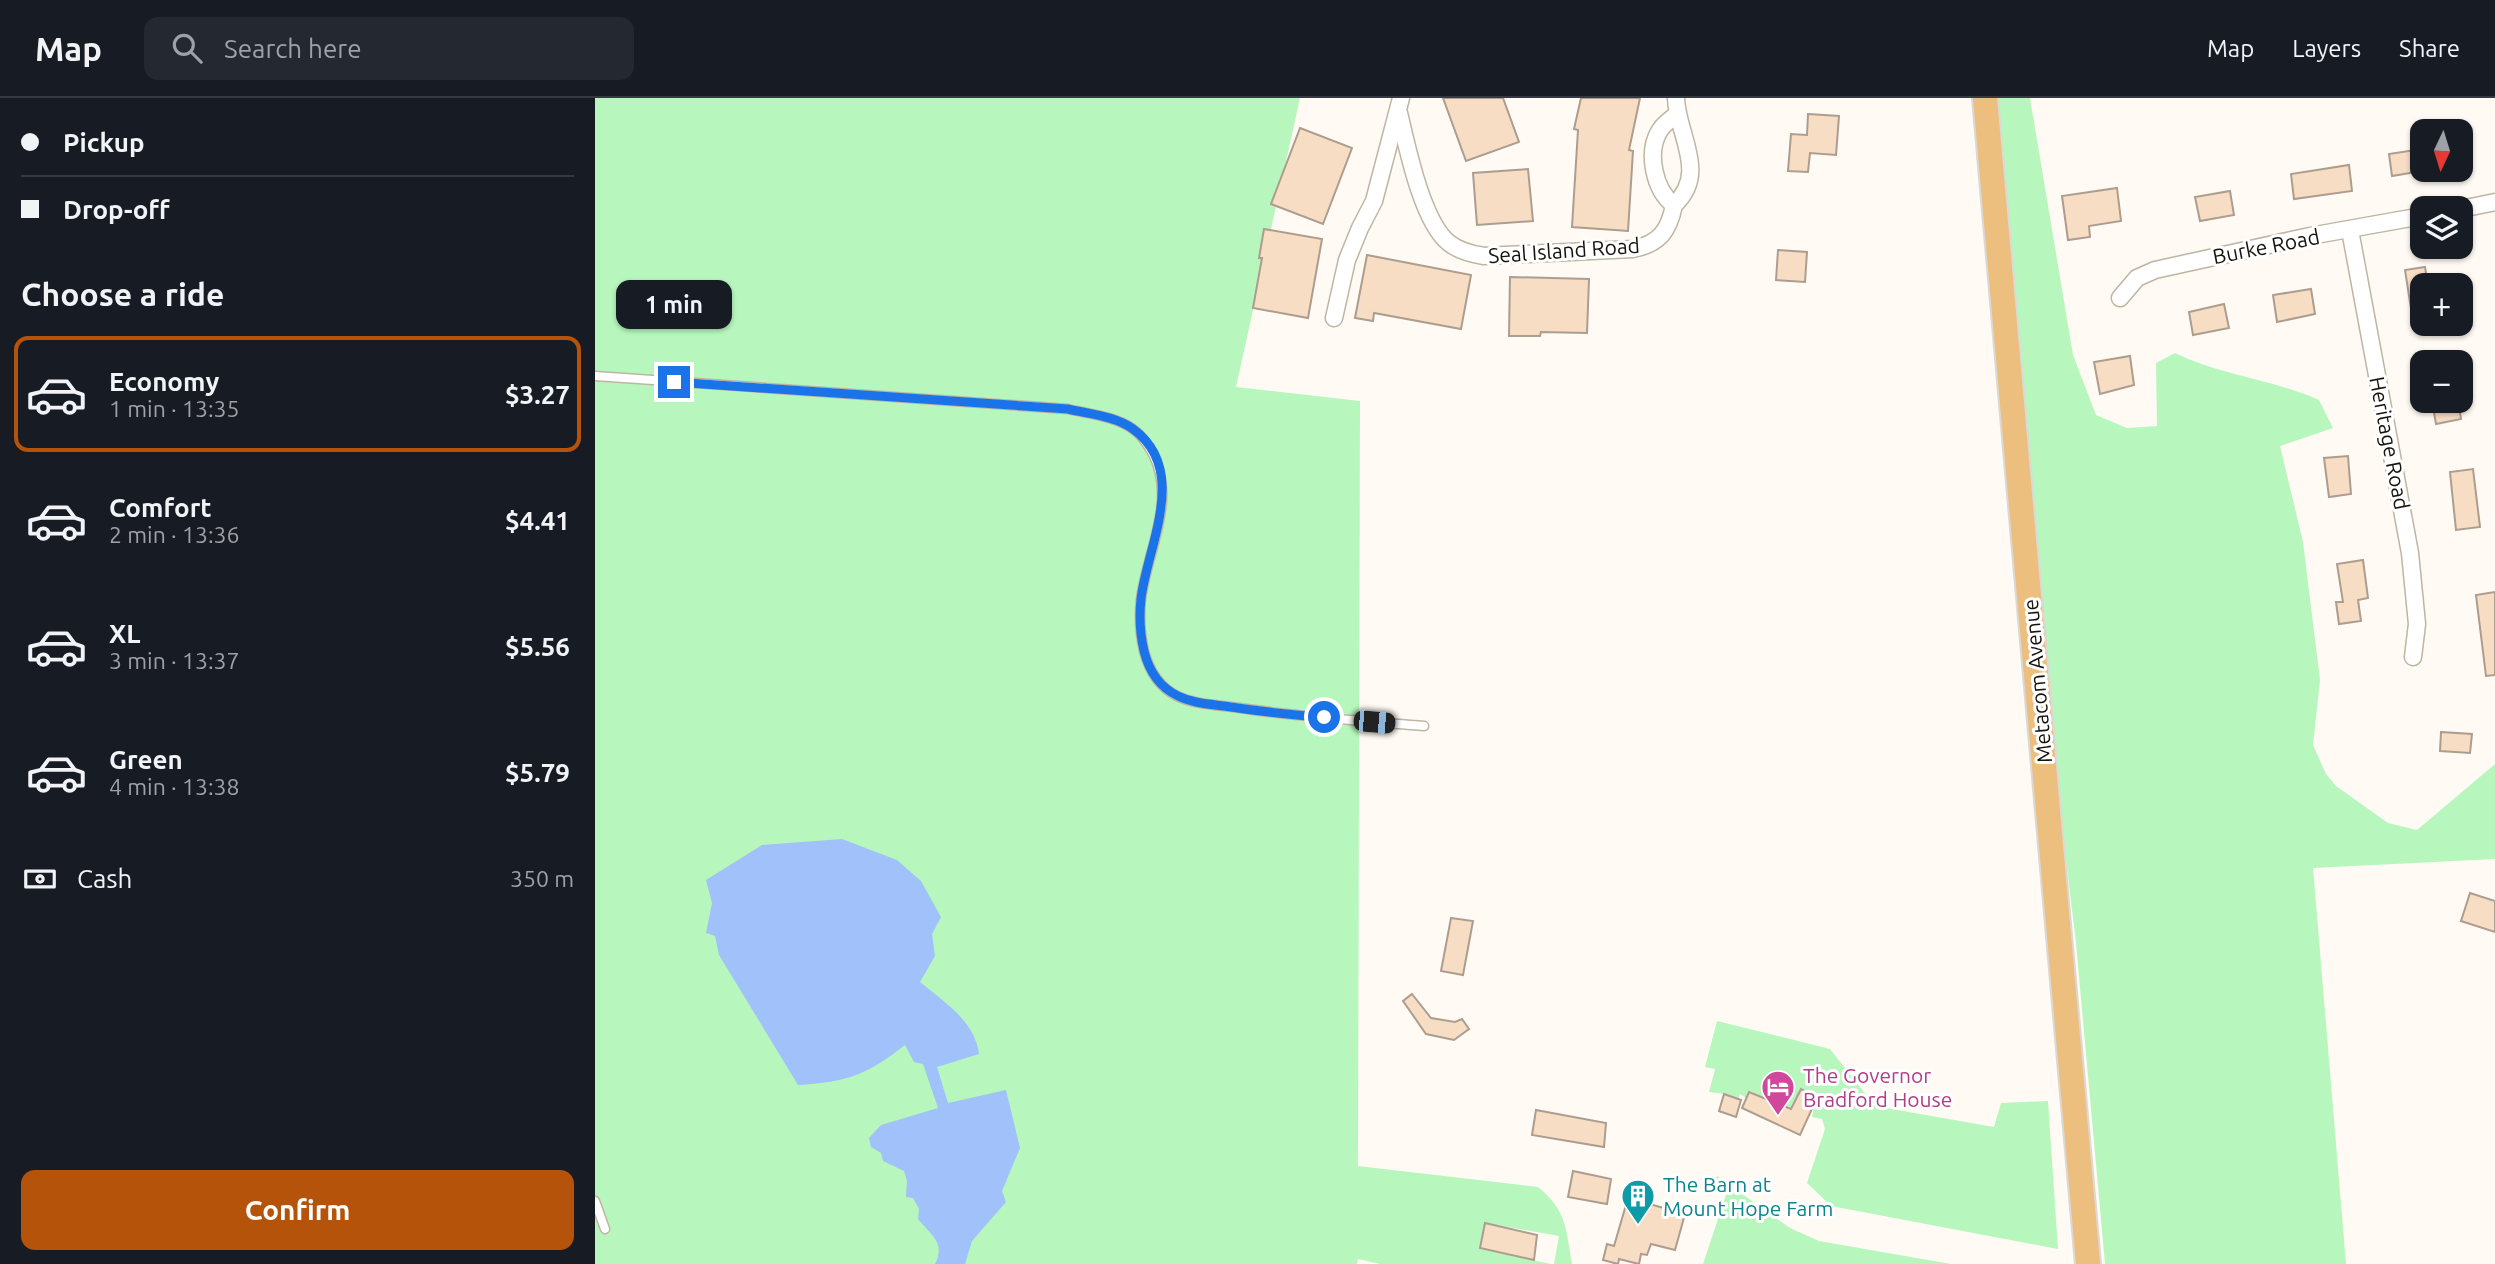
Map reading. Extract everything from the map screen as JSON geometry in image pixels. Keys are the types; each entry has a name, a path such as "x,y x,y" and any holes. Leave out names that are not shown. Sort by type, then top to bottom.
{"main road":[{"name":"Metacom Avenue","path":"1985,98 2088,1264"}],"street":[{"name":"Seal Island Road","path":"1400,105 1412,168 1435,228 1449,243 1471,254 1484,256 1646,246 1663,235 1669,225 1674,205 1688,187 1691,174 1688,146 1676,106"},
{"name":"Seal Island Road","path":"1334,318 1347,260 1374,201 1400,105"},
{"name":"Seal Island Road","path":"1674,205 1661,190 1654,163 1654,149 1659,131 1676,106"},
{"path":"2473,207 2495,202"},
{"name":"Burke Road","path":"2120,298 2137,278 2155,270 2297,239 2410,218"},
{"name":"Heritage Road","path":"2350,230 2410,554 2417,624 2413,657"}],"lane":[{"path":"595,376 1068,409 1109,418 1133,429 1147,444 1157,461 1162,480 1161,510 1141,598 1140,632 1148,668 1163,686 1175,695 1191,701 1274,713 1425,726"},
{"path":"595,1202 605,1229"}],"green space":[{"path":"595,98 1300,98 1236,387 1360,401 1358,1166 1538,1187 1555,1204 1564,1221 1572,1264 1554,1264 1559,1236 1485,1223 1480,1249 1551,1264 1380,1264 1358,1259 1357,1264 595,1264"},
{"path":"1995,98 2030,98 2073,355 2096,415 2127,428 2157,426 2156,363 2175,353 2211,367 2319,400 2333,428 2280,446 2303,542 2320,680 2313,745 2326,774 2336,786 2388,823 2417,830 2495,764 2495,859 2313,868 2346,1264 2105,1264 2076,943 2045,684"},
{"path":"1717,1021 1830,1049 1875,1106 1994,1127 2001,1103 2048,1101 2058,1249 1831,1206 1807,1183 1825,1129 1822,1119 1812,1117 1816,1098 1791,1109 1749,1092 1746,1098 1740,1094 1738,1099 1709,1092 1715,1069 1705,1067"},
{"path":"1717,1176 1790,1228 1819,1241 1951,1264 1703,1264 1726,1195 1709,1186"}],"water":[{"path":"842,839 897,860 921,881 941,917 932,934 935,956 920,982 965,1022 979,1054 937,1067 948,1103 1006,1090 1020,1148 1002,1191 1006,1202 972,1241 965,1264 935,1264 938,1245 918,1219 919,1209 913,1198 906,1197 907,1181 904,1171 883,1161 881,1153 871,1147 869,1138 881,1125 938,1108 923,1064 914,1062 905,1045 856,1075 830,1082 798,1085 719,955 715,936 706,933 712,903 706,880 762,845"}],"building":[{"path":"1443,98 1503,98 1519,142 1466,161"},
{"path":"1581,98 1640,98 1629,150 1633,151 1628,231 1572,227 1578,130 1574,129"},
{"path":"1808,114 1839,116 1836,155 1810,153 1808,172 1788,171 1791,134 1807,135"},
{"path":"1300,128 1352,148 1323,224 1271,204"},
{"path":"2410,151 2410,173 2392,176 2389,154"},
{"path":"2349,165 2352,191 2294,199 2291,174"},
{"path":"1528,169 1533,221 1477,225 1473,173"},
{"path":"2117,188 2121,221 2089,226 2090,237 2068,240 2062,196"},
{"path":"2230,191 2234,215 2200,221 2195,197"},
{"path":"1264,229 1322,239 1308,318 1253,308"},
{"path":"1778,250 1807,252 1805,282 1776,280"},
{"path":"1367,255 1471,275 1461,329 1374,313 1373,321 1355,318"},
{"path":"2425,267 2426,273 2410,273 2410,302 2405,270"},
{"path":"1510,277 1589,279 1587,333 1541,332 1540,336 1509,336"},
{"path":"2311,289 2315,314 2277,322 2273,295"},
{"path":"2224,304 2229,328 2193,335 2189,312"},
{"path":"2130,356 2134,385 2100,394 2094,362"},
{"path":"2434,413 2460,413 2461,419 2436,424"},
{"path":"2348,456 2351,494 2329,497 2324,458"},
{"path":"2473,469 2480,527 2456,530 2450,472"},
{"path":"2363,560 2368,598 2358,600 2361,621 2339,624 2336,602 2343,602 2337,564"},
{"path":"2495,592 2495,675 2486,676 2476,595"},
{"path":"2441,732 2472,734 2470,753 2440,751"},
{"path":"2470,893 2495,901 2495,932 2461,921"},
{"path":"1451,918 1473,921 1463,975 1441,971"},
{"path":"1412,994 1431,1018 1455,1022 1462,1019 1469,1029 1454,1040 1426,1034 1403,1001"},
{"path":"1801,1089 1817,1098 1800,1135 1742,1108 1749,1092 1791,1109"},
{"path":"1724,1094 1741,1100 1736,1117 1719,1111"},
{"path":"1536,1110 1606,1123 1604,1147 1532,1135"},
{"path":"1573,1171 1611,1179 1607,1204 1568,1197"},
{"name":"The Barn at Mount Hope Farm","path":"1628,1198 1685,1214 1675,1250 1651,1244 1647,1255 1641,1254 1639,1264 1619,1259 1618,1264 1603,1260 1607,1244 1614,1246"},
{"path":"1485,1223 1537,1235 1534,1260 1480,1248"}],"place":[{"name":"The Governor Bradford House","path":"1778,1117"},
{"name":"The Barn at Mount Hope Farm","path":"1638,1226"}],"route":[{"path":"674,382 1068,409 1109,418 1133,429 1147,444 1157,461 1162,480 1161,510 1141,598 1140,632 1148,668 1163,686 1175,695 1191,701 1324,717"}]}
